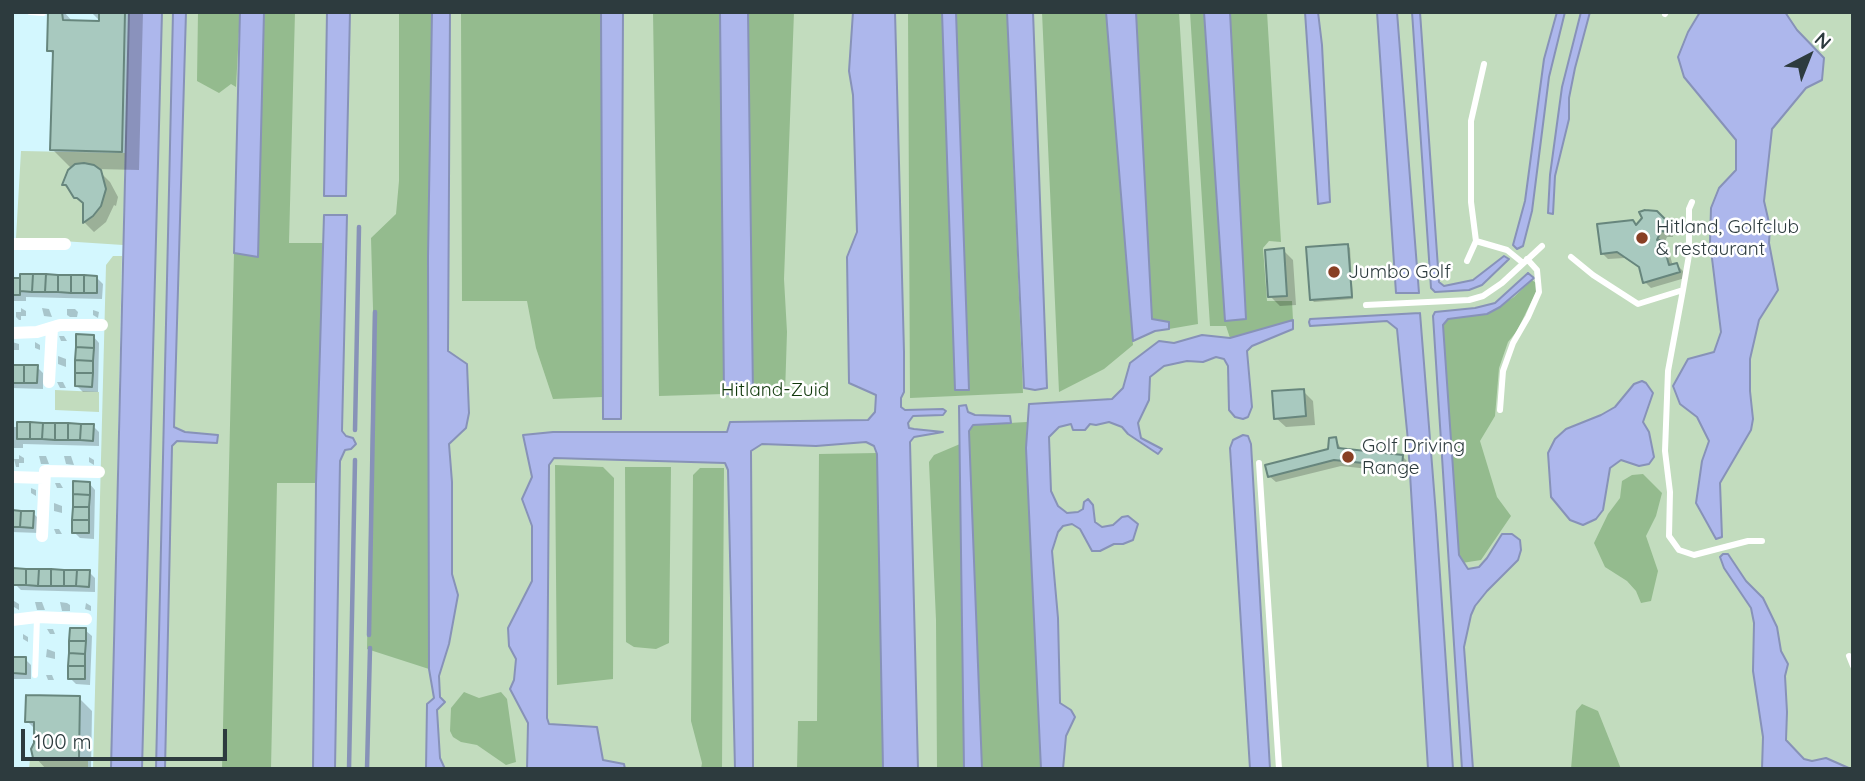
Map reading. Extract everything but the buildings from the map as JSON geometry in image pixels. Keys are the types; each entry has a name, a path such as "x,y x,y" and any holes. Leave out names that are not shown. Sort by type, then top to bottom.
{"street":[{"path":"12,244 65,244"},
{"path":"12,333 37,332 60,326 102,325"},
{"path":"49,382 52,328"},
{"path":"43,536 44,471 99,472"},
{"path":"12,477 44,478"},
{"path":"12,620 37,617 86,618"}],"lane":[{"path":"30,12 43,13"},
{"path":"1468,261 1476,241 1471,202 1471,121 1483,64"},
{"path":"1692,202 1689,209 1689,255 1668,371 1665,451 1670,492 1669,536 1679,550 1694,555 1748,541 1762,541"},
{"path":"1476,241 1507,250 1537,270 1539,292 1513,343 1503,371 1500,410"},
{"path":"1366,305 1469,300 1483,296 1502,283 1542,246"},
{"path":"1571,257 1593,275 1638,304 1684,290"},
{"path":"1259,463 1279,769"},
{"path":"35,675 37,617"},
{"path":"1849,656 1853,666"}],"green space":[{"name":"Hitland-Zuid","path":"155,12 1853,12 1853,769 134,769"},
{"path":"198,12 240,12 236,87 231,84 219,93 197,81"},
{"path":"264,12 295,12 289,243 323,243 316,483 277,483 271,769 222,769 234,253 258,256"},
{"path":"399,12 432,12 428,257 429,669 367,649 373,309 371,238 396,214 399,181"},
{"path":"461,12 601,12 602,397 553,399 536,348 527,301 462,301"},
{"path":"653,12 720,12 724,394 659,396"},
{"path":"748,12 794,12 784,279 787,332 785,394 753,395"},
{"path":"908,12 942,12 955,389 968,390 956,12 1007,12 1023,393 910,398"},
{"path":"1042,12 1106,12 1133,345 1104,369 1059,392"},
{"path":"1136,12 1179,12 1198,324 1169,329 1169,322 1152,319"},
{"path":"1190,12 1204,12 1225,320 1246,318 1230,12 1267,12 1281,242 1269,241 1263,248 1267,301 1292,301 1293,320 1230,338 1226,326 1210,326"},
{"path":"21,151 125,153 123,245 16,238"},
{"path":"113,256 122,256 111,769 93,769 106,265"},
{"path":"1532,280 1536,283 1536,292 1517,331 1508,342 1499,368 1495,416 1480,441 1497,497 1511,516 1481,560 1462,563 1459,555 1443,325 1448,319 1487,314 1514,297"},
{"path":"55,390 99,392 99,412 55,410"},
{"path":"1027,422 1041,769 982,769 969,431 973,425"},
{"path":"960,444 964,769 937,769 936,620 929,462 934,455"},
{"path":"877,453 883,769 797,769 798,721 817,721 819,454"},
{"path":"555,465 603,467 614,478 613,679 557,685"},
{"path":"625,467 671,467 669,643 656,649 634,647 626,642"},
{"path":"700,468 724,468 722,769 701,769 702,763 691,721 693,475"},
{"path":"1643,474 1662,493 1656,516 1646,536 1658,571 1651,601 1641,603 1636,591 1627,581 1605,567 1594,543 1608,514 1620,498 1622,481 1632,475"},
{"path":"464,692 479,698 501,692 507,699 516,762 506,765 477,745 461,742 453,737 450,731 451,708"},
{"path":"1582,704 1598,711 1621,769 1571,769 1576,711"},
{"path":"30,759 88,760 88,769 29,769"}],"water":[{"path":"129,12 162,12 142,769 111,769"},
{"path":"173,12 186,12 174,427 185,432 218,435 217,443 177,441 172,446 165,769 156,769"},
{"path":"240,12 264,12 258,257 234,253"},
{"path":"327,12 350,12 346,196 324,196"},
{"path":"432,12 450,12 448,351 467,364 469,413 466,428 449,444 452,482 452,574 458,595 449,644 439,676 440,697 445,702 437,710 440,758 445,769 426,769 427,704 434,698 429,669 428,257"},
{"path":"601,12 623,12 621,419 603,419"},
{"path":"720,12 748,12 753,395 724,394"},
{"path":"853,12 895,12 904,352 904,392 901,407 905,410 946,411 943,415 913,416 908,423 909,428 943,432 914,437 910,442 918,769 883,769 877,454 874,446 866,442 816,446 762,444 751,451 753,769 735,769 728,470 725,463 554,458 549,465 547,718 549,724 597,727 603,760 624,764 625,769 527,769 528,723 510,689 514,680 516,659 509,646 508,628 532,581 532,526 522,499 532,477 523,435 553,432 727,432 730,422 868,420 875,412 876,395 849,383 847,257 857,232 853,95 849,71"},
{"path":"942,12 956,12 969,390 955,390"},
{"path":"1007,12 1033,12 1047,388 1035,390 1024,388"},
{"path":"1106,12 1136,12 1152,319 1169,322 1169,329 1155,331 1133,341"},
{"path":"1204,12 1230,12 1246,319 1225,321"},
{"path":"1305,12 1318,12 1322,45 1330,202 1318,204"},
{"path":"1377,12 1397,12 1419,293 1396,293"},
{"path":"1412,12 1420,12 1439,282 1444,286 1473,280 1504,256 1509,259 1482,285 1469,290 1435,292 1431,288"},
{"path":"1557,12 1565,12 1549,77 1532,211 1523,246 1517,249 1513,245 1525,201 1544,59"},
{"path":"1581,12 1590,12 1569,98 1569,119 1555,176 1553,214 1548,213 1550,175 1562,87"},
{"path":"1700,12 1785,12 1797,30 1824,58 1822,80 1806,88 1772,129 1764,201 1778,290 1759,320 1750,359 1753,419 1751,430 1720,483 1722,537 1716,539 1696,503 1702,461 1709,441 1697,417 1680,404 1673,386 1688,359 1714,352 1721,332 1710,242 1711,208 1719,188 1736,170 1736,140 1684,77 1678,57"},
{"path":"324,215 347,215 342,431 353,438 356,444 345,450 340,461 335,769 313,769 316,483"},
{"path":"1528,273 1534,278 1500,307 1487,314 1448,319 1443,325 1459,555 1468,569 1479,567 1502,534 1512,534 1520,540 1521,550 1518,560 1487,591 1471,615 1464,647 1473,769 1462,769 1433,316 1435,312 1495,303"},
{"path":"1420,313 1453,769 1428,769 1408,441 1397,329 1387,321 1310,326 1309,322 1310,319"},
{"path":"1293,320 1293,329 1252,346 1247,351 1252,407 1248,417 1235,417 1229,410 1228,366 1224,359 1216,357 1203,362 1187,361 1164,366 1150,377 1149,400 1138,423 1141,438 1162,449 1158,454 1122,427 1109,422 1090,424 1085,430 1073,430 1071,424 1059,427 1049,437 1051,491 1058,506 1067,513 1078,512 1083,509 1084,502 1088,499 1093,505 1095,522 1102,527 1113,525 1122,517 1128,516 1138,524 1133,540 1114,544 1100,551 1092,551 1080,529 1072,524 1063,526 1058,532 1052,551 1058,618 1060,703 1071,710 1075,717 1066,736 1063,769 1041,769 1026,448 1029,404 1112,399 1123,388 1130,363 1159,341 1174,343 1202,335 1230,338"},
{"path":"1642,381 1653,393 1643,422 1649,432 1654,457 1649,464 1639,466 1621,460 1610,468 1603,510 1596,519 1583,525 1570,520 1551,497 1548,453 1555,439 1566,429 1615,407 1634,384"},
{"path":"966,405 968,412 975,415 1010,416 1011,423 973,425 969,431 982,769 964,769 959,406"},
{"path":"1243,435 1248,436 1251,444 1270,769 1250,769 1230,448 1233,440"},
{"path":"1728,554 1746,581 1763,598 1777,627 1781,651 1788,664 1785,676 1786,740 1804,759 1812,761 1826,758 1851,769 1762,769 1763,737 1753,671 1754,623 1751,608 1724,568 1720,557"}],"waterway":[{"path":"355,430 359,227"},
{"path":"369,635 375,312"},
{"path":"349,769 355,460"},
{"path":"367,769 370,648"}],"place":[{"name":"Hitland, Golfclub & restaurant","path":"1642,238"},
{"name":"Jumbo Golf","path":"1334,272"},
{"name":"Golf Driving Range","path":"1348,457"}]}
